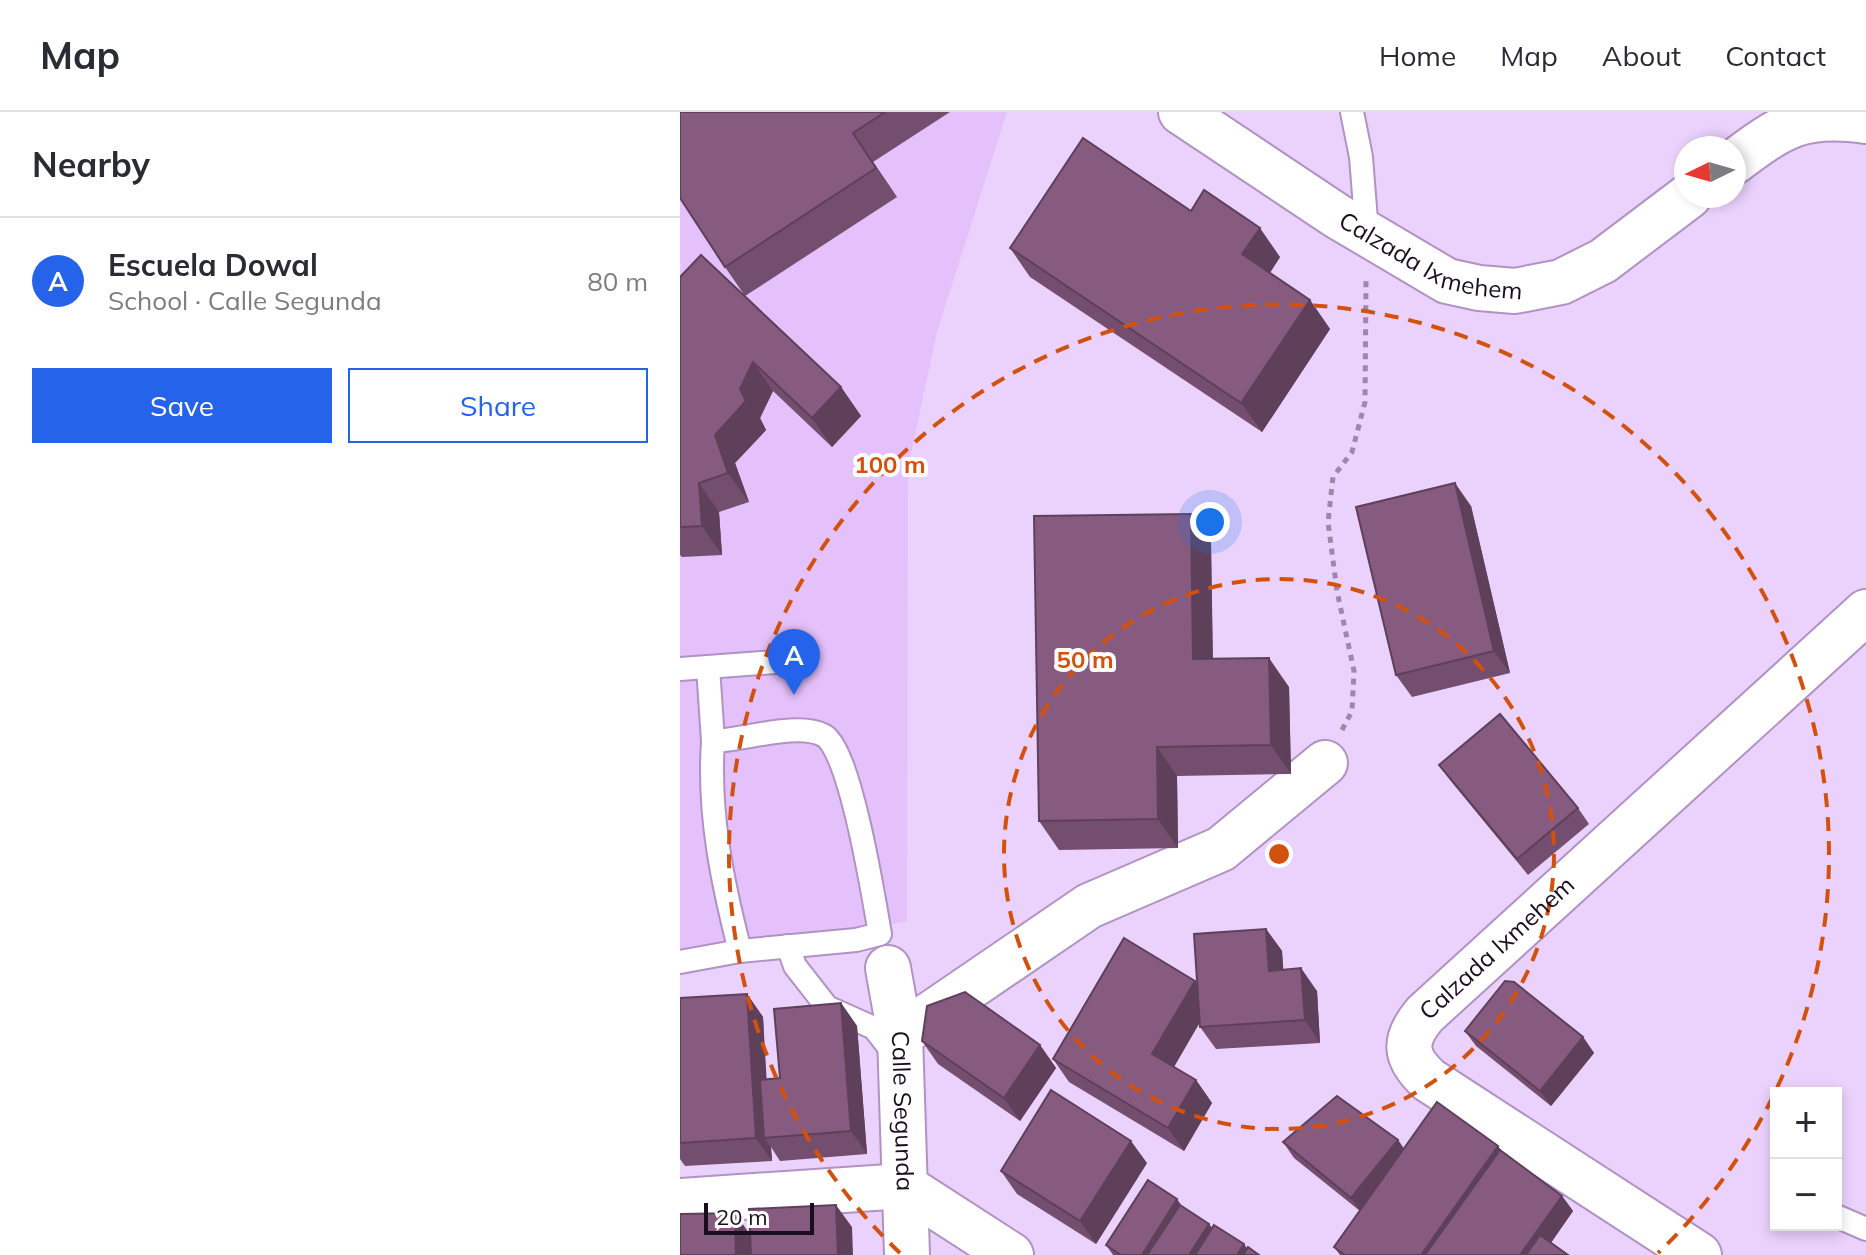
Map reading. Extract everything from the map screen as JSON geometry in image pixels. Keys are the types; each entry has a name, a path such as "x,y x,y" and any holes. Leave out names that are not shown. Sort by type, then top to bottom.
{"street":[{"name":"Calzada Ixmehem","path":"1181,112 1337,216 1447,281 1479,288 1515,291 1561,282 1603,261 1674,207"},
{"path":"1746,153 1788,122 1819,114 1866,121"},
{"name":"Calzada Ixmehem","path":"1699,1255 1429,1080 1412,1061 1410,1036 1425,1014 1866,612"},
{"path":"901,1049 1089,906 1221,849 1325,763"},
{"name":"Calle Segunda","path":"884,951 901,1049 907,1255"},
{"path":"680,1201 904,1186 1011,1255"}],"lane":[{"path":"1352,112 1361,157 1367,233"},
{"path":"680,669 789,661"},
{"path":"708,667 713,741 712,810 724,887 740,951"},
{"path":"713,741 738,740 795,729 825,735 838,751 848,779 884,951"},
{"path":"680,962 740,951 856,940 884,951"},
{"path":"788,946 795,966 827,1007 874,1028 901,1049"},
{"path":"1842,1219 1866,1229"}],"path":[{"path":"1325,763 1352,711 1354,671 1337,591 1328,522 1333,477 1352,452 1365,402 1367,233"}],"shaded area":[{"path":"680,112 1007,112 937,332 908,467 907,922 680,950"}],"building":[{"path":"680,112 885,112 853,133 876,168 725,267 680,198"},
{"path":"1083,138 1191,211 1204,190 1260,228 1242,254 1310,300 1241,403 1010,248"},
{"path":"701,255 841,387 812,418 753,362 740,389 746,401 715,435 728,473 699,483 702,526 680,527 680,277"},
{"path":"1455,483 1494,651 1396,675 1356,507"},
{"path":"1191,514 1193,659 1269,658 1271,745 1157,747 1158,819 1039,821 1034,516"},
{"path":"1500,714 1578,808 1517,859 1439,765"},
{"path":"1266,929 1269,971 1301,968 1305,1020 1200,1027 1194,934"},
{"path":"1124,938 1195,981 1152,1054 1196,1080 1168,1128 1053,1059"},
{"path":"1505,981 1514,982 1583,1037 1540,1091 1465,1031"},
{"path":"965,992 1040,1045 1004,1098 922,1041 927,1006"},
{"path":"747,994 756,1138 680,1143 680,998"},
{"path":"841,1003 851,1131 764,1138 760,1080 780,1078 774,1009"},
{"path":"1051,1090 1131,1141 1080,1221 1001,1171"},
{"path":"1337,1096 1398,1140 1351,1198 1283,1142"},
{"path":"1437,1102 1498,1146 1421,1255 1345,1255 1334,1247"},
{"path":"1500,1150 1562,1196 1520,1255 1425,1255"},
{"path":"1148,1180 1177,1199 1142,1255 1121,1255 1106,1245"},
{"path":"836,1205 838,1255 751,1255 749,1209"},
{"path":"1180,1205 1209,1224 1189,1255 1147,1255"},
{"path":"735,1213 736,1255 680,1255 680,1214"},
{"path":"1214,1225 1244,1244 1237,1255 1195,1255"},
{"path":"1540,1235 1568,1255 1526,1255"},
{"path":"1248,1247 1259,1255 1243,1255"}],"place":[{"name":"Escuela Dowal","path":"794,695"}]}
